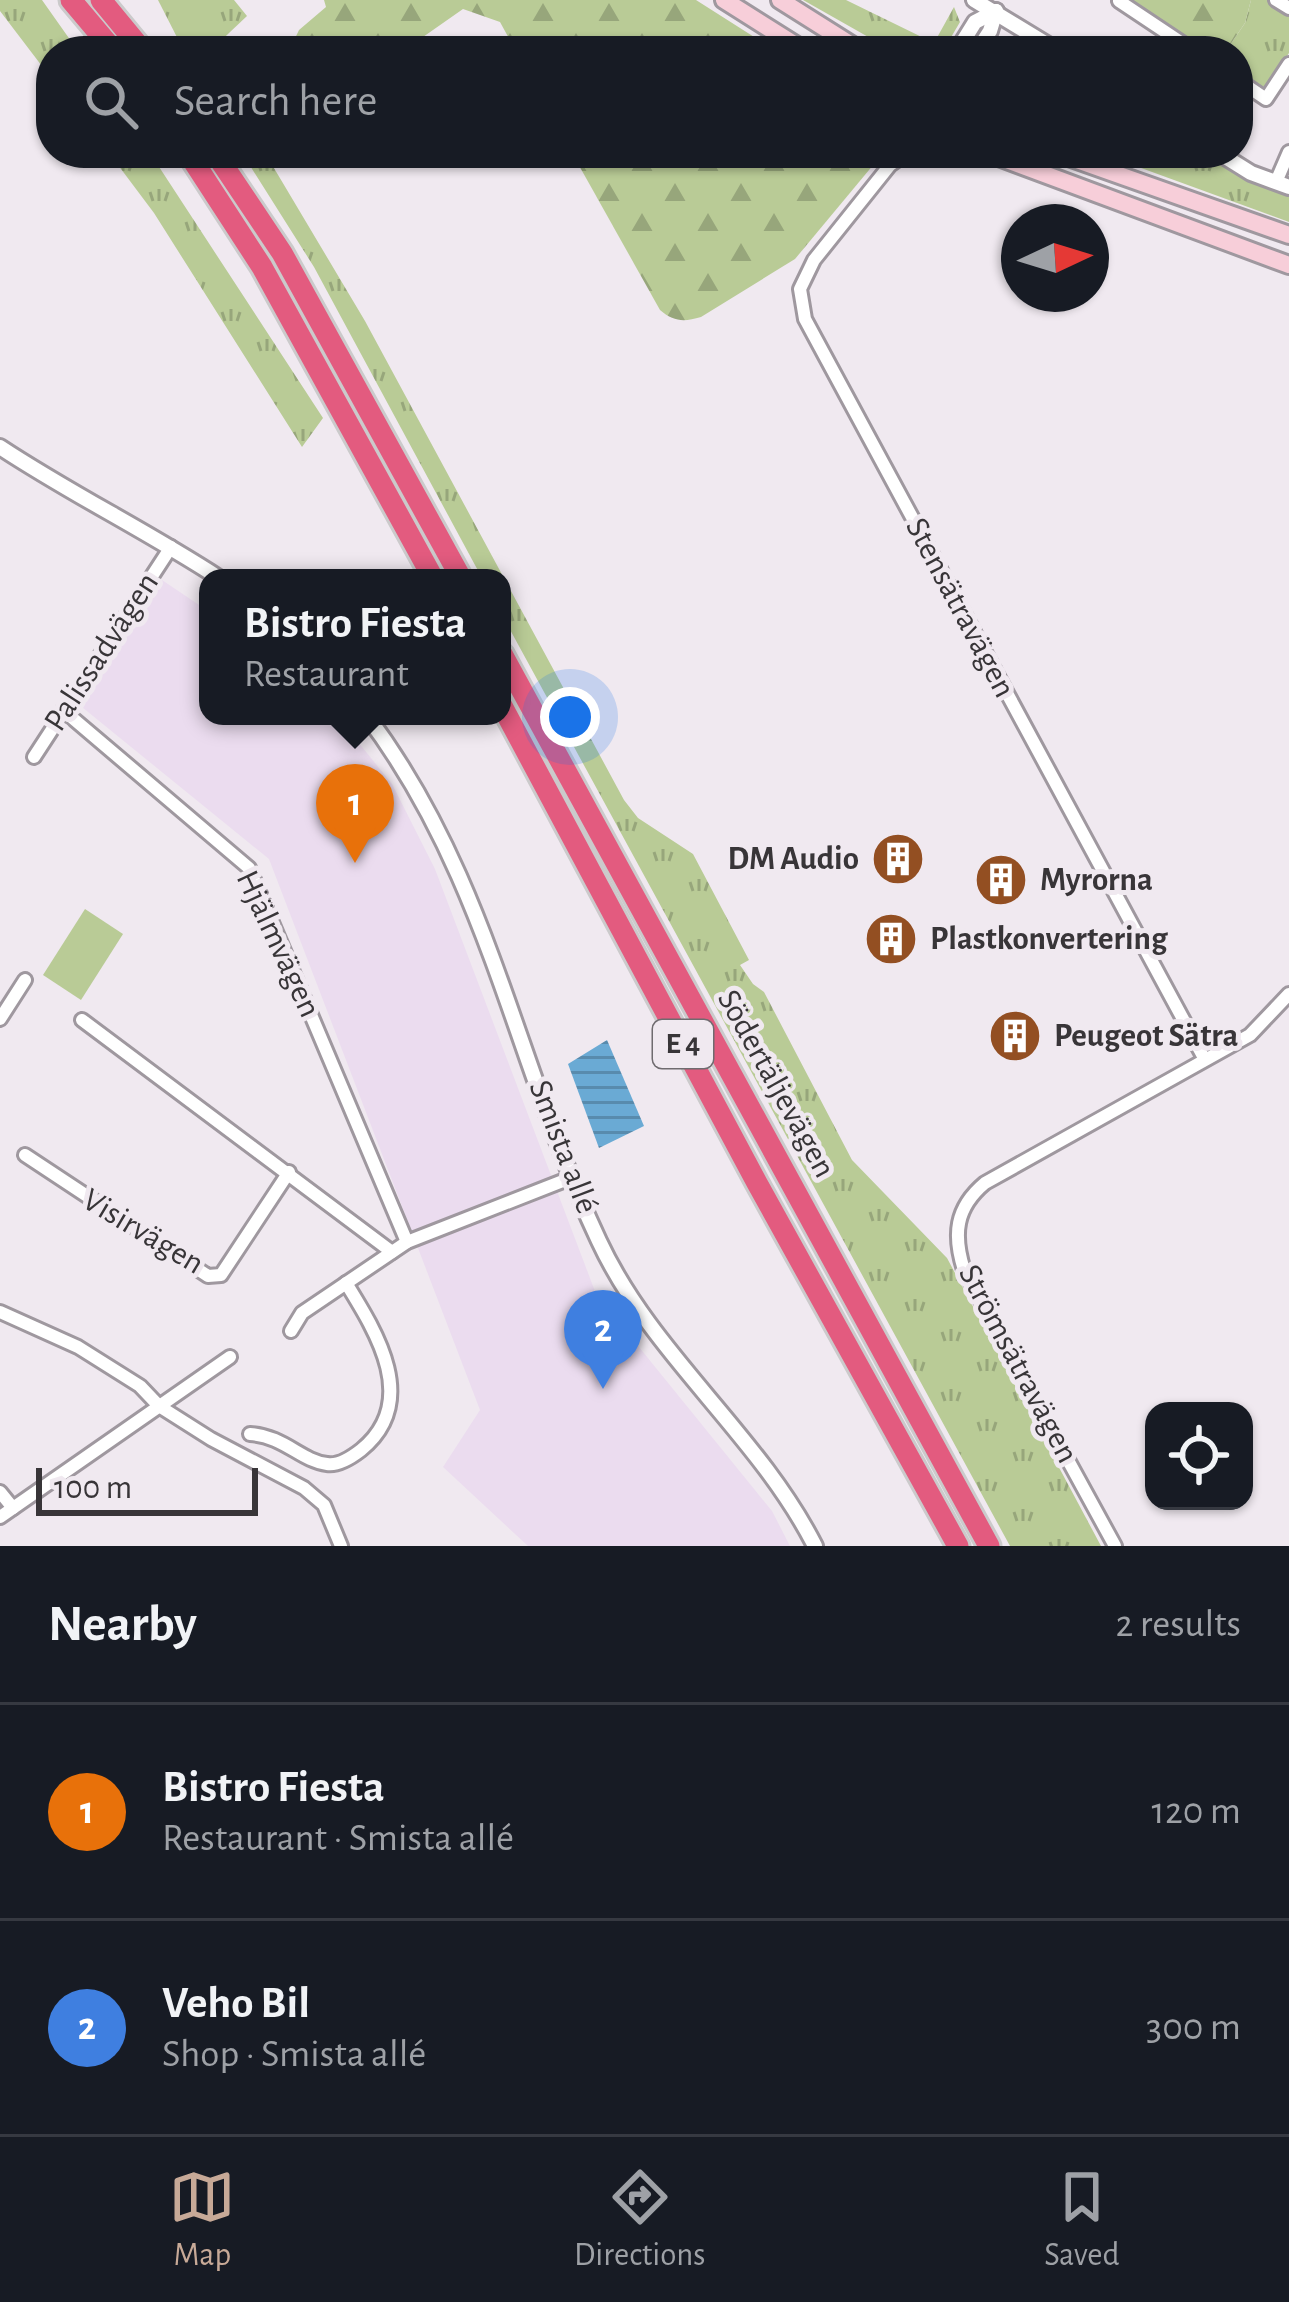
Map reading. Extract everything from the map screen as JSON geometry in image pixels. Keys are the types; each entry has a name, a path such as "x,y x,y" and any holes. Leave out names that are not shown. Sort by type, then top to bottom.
{"highway":[{"path":"71,0 101,36"},
{"path":"101,0 131,36"},
{"path":"198,168 262,267 428,569"},
{"path":"225,168 282,253 455,569"},
{"name":"Södertäljevägen","path":"511,670 989,1546"},
{"name":"Södertäljevägen","path":"511,723 958,1546"}],"main road":[{"path":"724,0 781,36"},
{"path":"779,0 837,36"},
{"path":"1028,168 1289,265"},
{"path":"1101,168 1289,235"}],"street":[{"path":"974,0 999,6 1038,36"},
{"path":"1276,0 1289,8"},
{"path":"1119,1 1172,36"},
{"path":"966,36 975,22 999,6"},
{"path":"987,36 999,6"},
{"path":"1253,90 1266,99 1289,64"},
{"path":"1243,168 1282,184 1289,152"},
{"name":"Stensätravägen","path":"885,168 814,260 800,290 805,319 1204,1058"},
{"path":"0,447 58,486 205,569"},
{"name":"Palissadvägen","path":"34,758 171,547"},
{"name":"Hjälmvägen","path":"63,710 249,868 406,1242"},
{"name":"Smista allé","path":"374,725 400,759 452,852 573,1177 621,1283 761,1459 815,1546"},
{"path":"0,1019 25,980"},
{"name":"Strömsätravägen","path":"1114,1546 964,1270 957,1247 958,1220 972,1194 985,1183 1250,1035 1289,994"},
{"path":"82,1020 392,1252"},
{"name":"Visirvägen","path":"25,1155 208,1276 221,1275 289,1172"},
{"path":"291,1331 302,1313 406,1242 573,1177"},
{"path":"250,1434 271,1435 327,1464 349,1460 376,1438 388,1406 387,1360 380,1337 346,1283"},
{"path":"0,1312 78,1347 211,1439 304,1488 324,1505 341,1546"},
{"path":"0,1517 230,1357"},
{"path":"0,1492 13,1508"}],"shaded area":[{"path":"162,580 199,605 199,725 344,725 392,784 435,869 596,1294 772,1511 790,1546 528,1546 443,1467 480,1410 269,859 77,703"}],"green space":[{"path":"0,0 42,0 67,36 36,36 36,58 0,11"},
{"path":"158,0 234,0 247,16 226,36 176,36"},
{"path":"324,0 696,0 752,36 508,36 500,22 463,9 424,36 296,36 326,7"},
{"path":"803,0 846,0 920,36 867,36"},
{"path":"1125,0 1251,0 1236,36 1182,36"},
{"path":"1251,0 1268,0 1289,14 1289,53 1267,86 1253,83 1253,36 1236,36"},
{"path":"954,7 960,22 952,36 938,36"},
{"path":"120,168 160,168 323,418 302,447 154,213"},
{"path":"251,168 274,168 365,321 499,569 477,569 314,267"},
{"path":"580,168 871,168 795,259 701,317 684,320 660,310"},
{"path":"1141,168 1230,168 1289,197 1289,222"},
{"path":"511,591 624,800 638,818 693,854 749,960 740,965 764,992 852,1160 947,1258 1101,1546 1010,1546 511,631"},
{"path":"85,909 123,934 81,1000 43,975"}],"water":[{"path":"607,1040 644,1126 599,1148 568,1064"}],"place":[{"name":"DM Audio","path":"898,859"},
{"name":"Bistro Fiesta","path":"355,863"},
{"name":"Myrorna","path":"1001,880"},
{"name":"Plastkonvertering","path":"891,939"},
{"name":"Peugeot Sätra","path":"1015,1036"},
{"name":"Veho Bil","path":"603,1389"}]}
